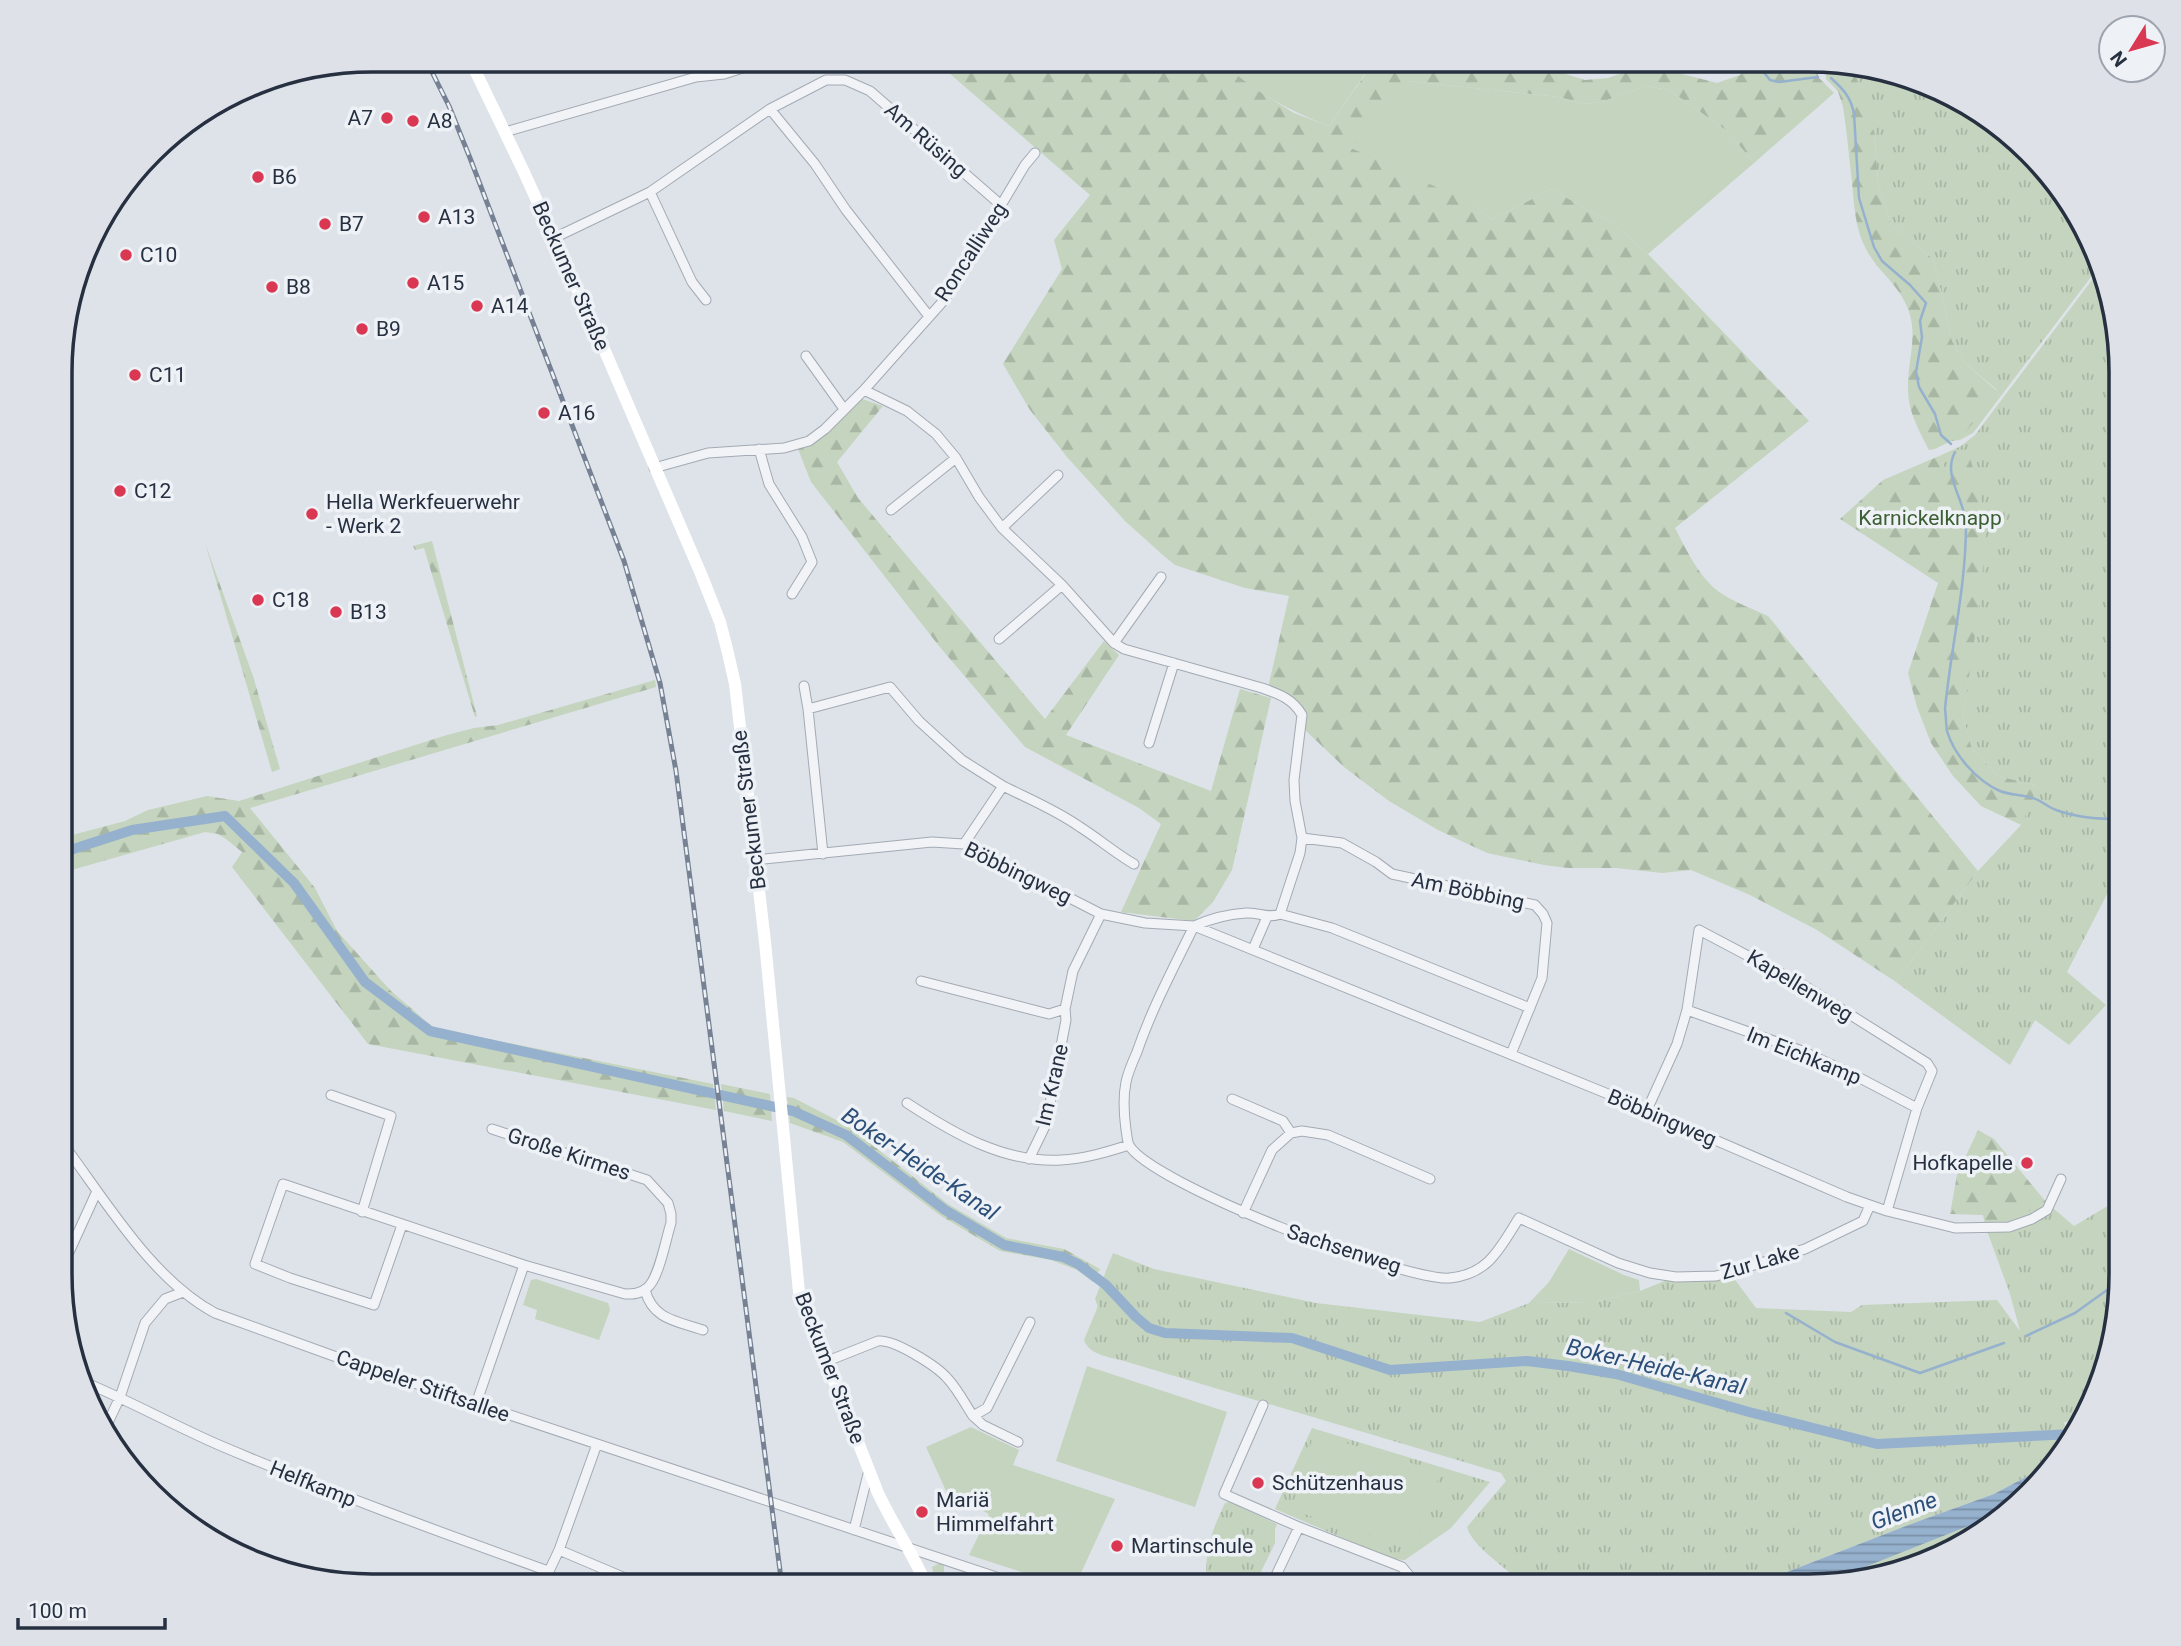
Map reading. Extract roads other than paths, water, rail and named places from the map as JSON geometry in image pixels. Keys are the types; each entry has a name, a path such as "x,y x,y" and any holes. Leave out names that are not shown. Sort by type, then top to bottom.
{"main road":[{"name":"Beckumer Straße","path":"476,72 554,238 701,574 727,649 735,684 755,860 799,1293 869,1470 890,1518 921,1574"}],"street":[{"path":"505,132 696,77 730,72"},
{"name":"Am Rüsing","path":"554,238 650,192 770,109 826,80 845,80 870,91 1002,205"},
{"path":"770,109 815,164 846,210 928,315"},
{"name":"Roncalliweg","path":"654,468 708,453 784,448 809,441 825,429 945,299 1025,164 1035,153"},
{"path":"650,192 692,282 706,300"},
{"path":"806,356 844,409"},
{"path":"863,390 907,411 936,434 956,458 979,497 1002,528 1062,585 1114,643 1124,649 1283,695 1297,706 1302,715 1294,780 1302,838 1300,853 1280,914"},
{"path":"759,449 769,484 802,537 812,562 792,594"},
{"path":"891,510 956,458"},
{"path":"1002,528 1058,475"},
{"path":"1114,643 1161,577"},
{"path":"999,639 1062,585"},
{"path":"1149,743 1174,663"},
{"path":"804,686 823,854"},
{"path":"808,709 890,687 919,721 962,760 1003,786 1059,813 1115,854 1134,864"},
{"path":"964,844 1003,786"},
{"name":"Am Böbbing","path":"1302,838 1342,843 1392,874 1535,905 1547,923 1542,978 1511,1054"},
{"name":"Böbbingweg","path":"755,860 932,842 964,844 1101,914 1145,923 1194,926 1511,1054 1847,1197 1955,1228 2009,1227 2032,1219 2047,1210 2061,1179"},
{"name":"Böbbingweg","path":"1194,926 1211,919 1248,913 1267,917"},
{"name":"Im Krane","path":"1029,1159 1046,1124 1073,971 1101,914"},
{"path":"1253,949 1267,917 1280,914 1332,928 1530,1008"},
{"path":"907,1103 986,1148 1029,1159 1062,1160 1093,1156 1129,1145 1125,1122 1126,1082 1147,1022 1194,926"},
{"name":"Kapellenweg","path":"1647,1111 1677,1044 1687,1010 1699,930 1803,985 1927,1063 1932,1071 1917,1108 1887,1210"},
{"name":"Im Krane","path":"921,981 1049,1014 1065,1009"},
{"name":"Im Eichkamp","path":"1687,1010 1802,1051 1917,1108"},
{"path":"331,1094 391,1115 362,1212"},
{"path":"1233,1100 1283,1121 1291,1133"},
{"name":"Große Kirmes","path":"492,1129 647,1180 654,1186 668,1203 671,1223 655,1276 645,1290"},
{"path":"1243,1213 1272,1150 1291,1133 1311,1131 1328,1135 1430,1179"},
{"name":"Sachsenweg","path":"1129,1145 1155,1170 1243,1213 1314,1241 1441,1278 1452,1278 1485,1265 1494,1257 1519,1218"},
{"name":"Cappeler Stiftsallee","path":"72,1156 144,1251 197,1304 221,1315 342,1359 986,1574"},
{"path":"402,1225 374,1305 255,1264 283,1184 524,1265 625,1294 636,1294 645,1290 652,1309 659,1315 703,1330"},
{"path":"72,1239 97,1191"},
{"name":"Zur Lake","path":"1519,1218 1618,1263 1650,1273 1676,1277 1716,1276 1826,1240 1863,1222 1870,1205"},
{"path":"476,1404 524,1265"},
{"path":"109,1419 145,1323 165,1299 183,1292"},
{"path":"973,1416 987,1408 1030,1322"},
{"path":"825,1362 886,1340 946,1376 973,1416 983,1425 1017,1442"},
{"name":"Helfkamp","path":"94,1386 216,1444 347,1498 548,1572"},
{"path":"1263,1405 1224,1494 1402,1567 1408,1574"},
{"path":"548,1572 559,1550 597,1444"},
{"path":"854,1530 869,1470"},
{"path":"1277,1574 1299,1527"},
{"path":"559,1550 616,1574"}],"water":[{"path":"2035,1472 2007,1500 1979,1522 1857,1570 1828,1574 1782,1574 1911,1524 1994,1494"}],"waterway":[{"path":"1764,72 1770,80 1779,82 1818,77"},
{"path":"1831,78 1846,94 1853,108 1859,198 1874,247 1882,261 1926,303 1920,321 1922,337 1916,372 1919,387 1935,414 1941,435 1951,444"},
{"path":"1955,452 1951,470 1966,525 1964,571 1945,709 1950,740 1961,758 1991,787 2009,794 2033,798 2072,815 2109,818"},
{"name":"Boker-Heide-Kanal","path":"72,849 132,830 225,816 294,883 365,982 430,1031 793,1111 846,1135 945,1210 1004,1245 1063,1257 1078,1264 1106,1285 1149,1328 1165,1333 1292,1338 1390,1370 1527,1361 1568,1366 1616,1374 1749,1412 1877,1444 2063,1434"},
{"path":"2026,1336 2075,1313 2109,1289"},
{"path":"1786,1313 1835,1342 1920,1373 2004,1343"}],"railway":[{"path":"432,72 470,158 624,561 660,683 676,771 780,1574"}],"place":[{"name":"A7","path":"387,118"},
{"name":"A8","path":"413,121"},
{"name":"B6","path":"258,177"},
{"name":"A13","path":"424,217"},
{"name":"B7","path":"325,224"},
{"name":"C10","path":"126,255"},
{"name":"A15","path":"413,283"},
{"name":"B8","path":"272,287"},
{"name":"A14","path":"477,306"},
{"name":"B9","path":"362,329"},
{"name":"C11","path":"135,375"},
{"name":"A16","path":"544,413"},
{"name":"C12","path":"120,491"},
{"name":"Hella Werkfeuerwehr - Werk 2","path":"312,514"},
{"name":"C18","path":"258,600"},
{"name":"B13","path":"336,612"},
{"name":"Hofkapelle","path":"2027,1163"},
{"name":"Schützenhaus","path":"1258,1483"},
{"name":"Mariä Himmelfahrt","path":"922,1512"},
{"name":"Martinschule","path":"1117,1546"}],"park label":[{"name":"Karnickelknapp","path":"1930,518"}],"water label":[{"name":"Glenne","path":"1904,1511"}]}
